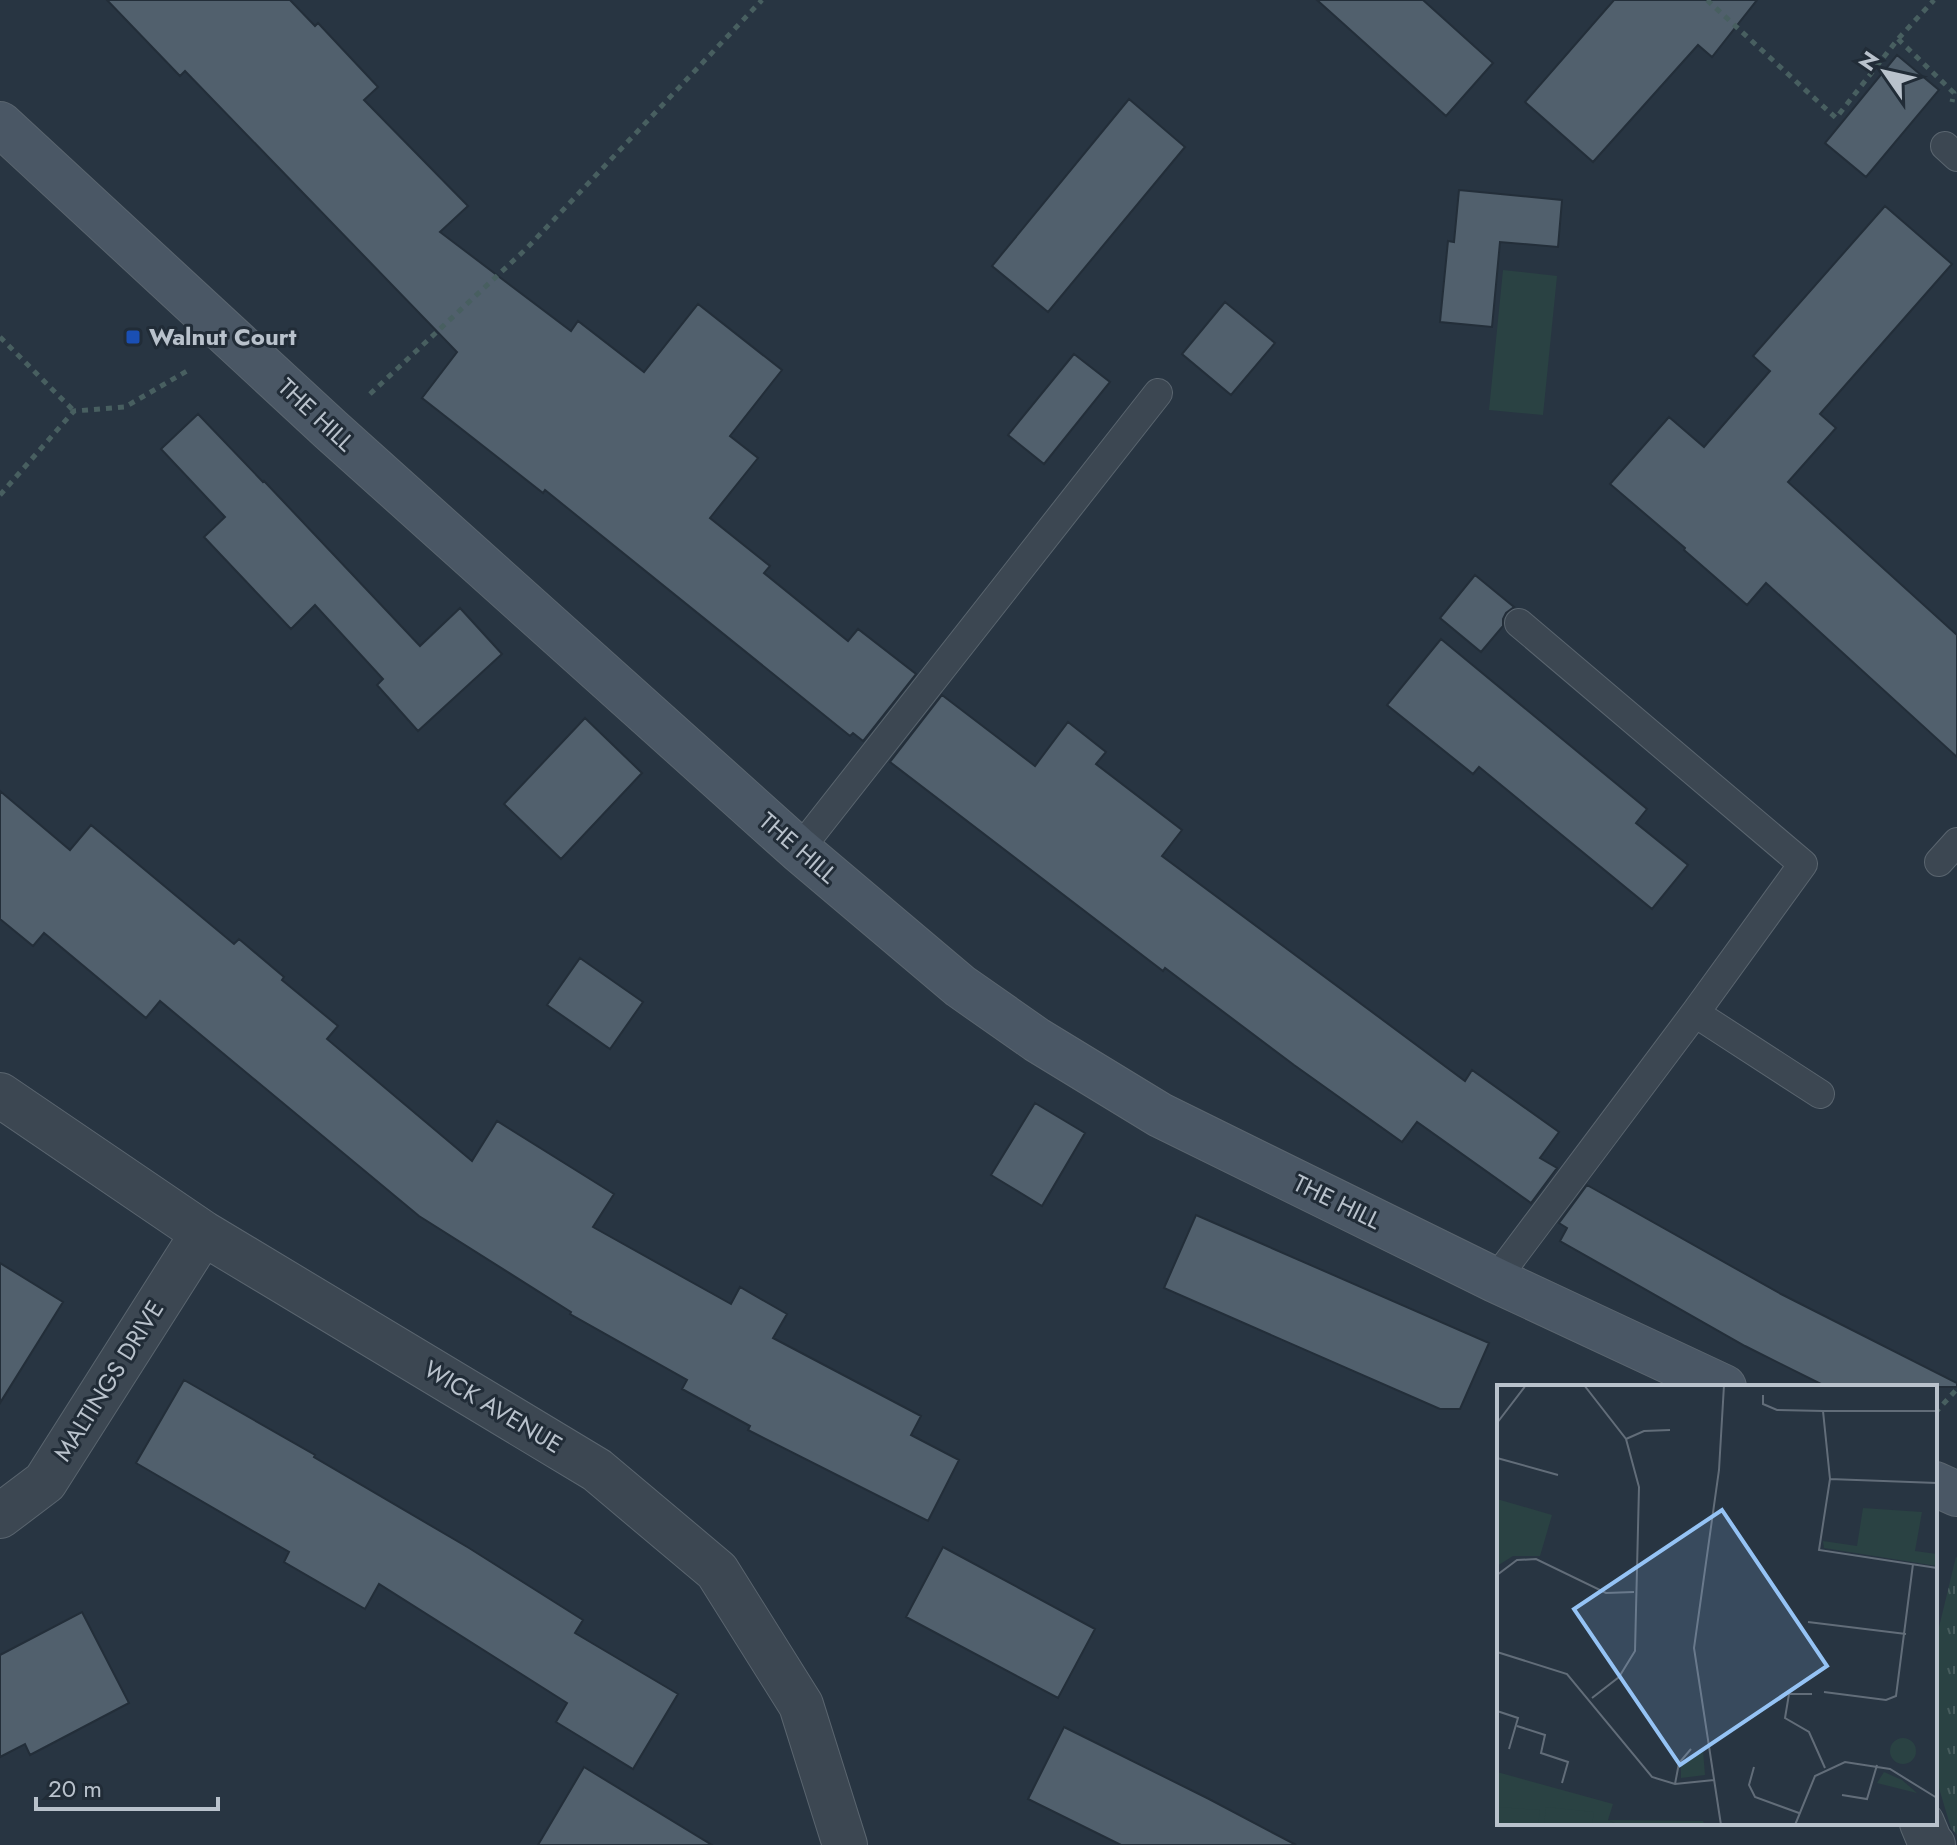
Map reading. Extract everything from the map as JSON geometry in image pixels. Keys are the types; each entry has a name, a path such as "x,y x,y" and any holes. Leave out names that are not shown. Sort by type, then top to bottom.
{"main road":[{"name":"THE HILL","path":"0,124 331,430 799,850 960,986 1037,1040 1160,1115 1495,1280 1720,1385"},
{"path":"1937,1485 1957,1494"}],"street":[{"name":"WICK AVENUE","path":"0,1095 203,1233 597,1470 717,1571 801,1705 845,1845"},
{"name":"MALTINGS DRIVE","path":"0,1516 45,1482 203,1233"},
{"path":"1923,1825 1933,1845"}],"lane":[{"path":"799,850 1158,393"},
{"path":"1495,1280 1803,864 1519,623"},
{"path":"1695,1013 1820,1094"}],"path":[{"path":"331,430 527,248 762,0"},
{"path":"1707,0 1836,118 1898,39 1934,0"},
{"path":"1898,39 1954,93 1951,152"},
{"path":"0,337 74,411"},
{"path":"0,495 74,411 125,407 236,342"},
{"path":"1937,1411 1957,1389"}],"green space":[{"path":"1503,270 1557,276 1543,415 1489,410"},
{"path":"1956,1557 1957,1835 1951,1828 1937,1781 1937,1636"}],"building":[{"path":"107,0 290,0 315,26 318,23 378,87 364,100 468,206 440,232 571,331 578,321 644,372 698,304 782,370 730,436 758,458 710,518 770,566 764,573 848,641 858,629 916,674 863,741 853,733 850,736 545,490 543,493 422,398 457,352 185,71 180,76"},
{"path":"1317,0 1423,0 1493,63 1446,116"},
{"path":"1614,0 1757,0 1712,57 1698,45 1593,162 1525,102"},
{"path":"1897,55 1939,90 1866,177 1825,143"},
{"path":"1129,99 1185,147 1048,312 992,266"},
{"path":"1459,190 1562,200 1558,247 1500,242 1492,327 1440,322 1448,241 1454,242"},
{"path":"1885,206 1952,264 1820,414 1836,428 1788,482 1957,635 1957,757 1766,583 1747,605 1610,484 1669,417 1704,447 1770,371 1753,356"},
{"path":"1225,302 1275,343 1231,395 1182,354"},
{"path":"1074,354 1110,382 1044,464 1008,435"},
{"path":"198,414 420,646 460,608 502,654 418,731 377,685 383,679 315,605 291,629 204,537 225,517 161,449"},
{"path":"1475,575 1514,607 1506,613 1503,626 1481,652 1440,618"},
{"path":"1441,639 1647,809 1636,823 1688,865 1652,909 1479,767 1473,774 1387,705"},
{"path":"942,695 1035,766 1068,722 1106,752 1096,764 1182,830 1162,856 1465,1081 1472,1070 1559,1132 1540,1158 1557,1168 1531,1203 1417,1122 1402,1142 1165,968 1163,971 890,762"},
{"path":"585,718 642,773 561,859 504,804"},
{"path":"0,791 70,850 91,825 234,944 239,939 284,977 282,980 338,1026 327,1039 472,1161 497,1121 614,1194 593,1227 731,1304 740,1287 787,1314 773,1338 921,1416 911,1435 959,1460 928,1521 748,1430 750,1426 682,1389 687,1380 570,1314 419,1216 160,1001 146,1018 44,933 33,946 0,919"},
{"path":"580,958 643,1002 610,1049 547,1005"},
{"path":"1035,1103 1085,1133 1042,1206 991,1175"},
{"path":"1587,1185 1781,1294 1957,1383 1957,1387 1823,1385 1745,1346 1560,1241 1567,1228 1559,1223"},
{"path":"1196,1215 1489,1343 1460,1409 1440,1409 1164,1288"},
{"path":"0,1263 63,1302 0,1403"},
{"path":"184,1380 315,1455 583,1620 575,1633 678,1694 633,1769 556,1722 567,1703 379,1584 365,1609 284,1562 289,1552 136,1463"},
{"path":"943,1547 1095,1629 1058,1698 906,1617"},
{"path":"82,1612 129,1703 30,1755 25,1744 0,1757 0,1655"},
{"path":"1064,1727 1296,1845 1121,1845 1028,1799"},
{"path":"584,1767 712,1845 538,1845"}],"place":[{"name":"Walnut Court","path":"133,337"}]}
